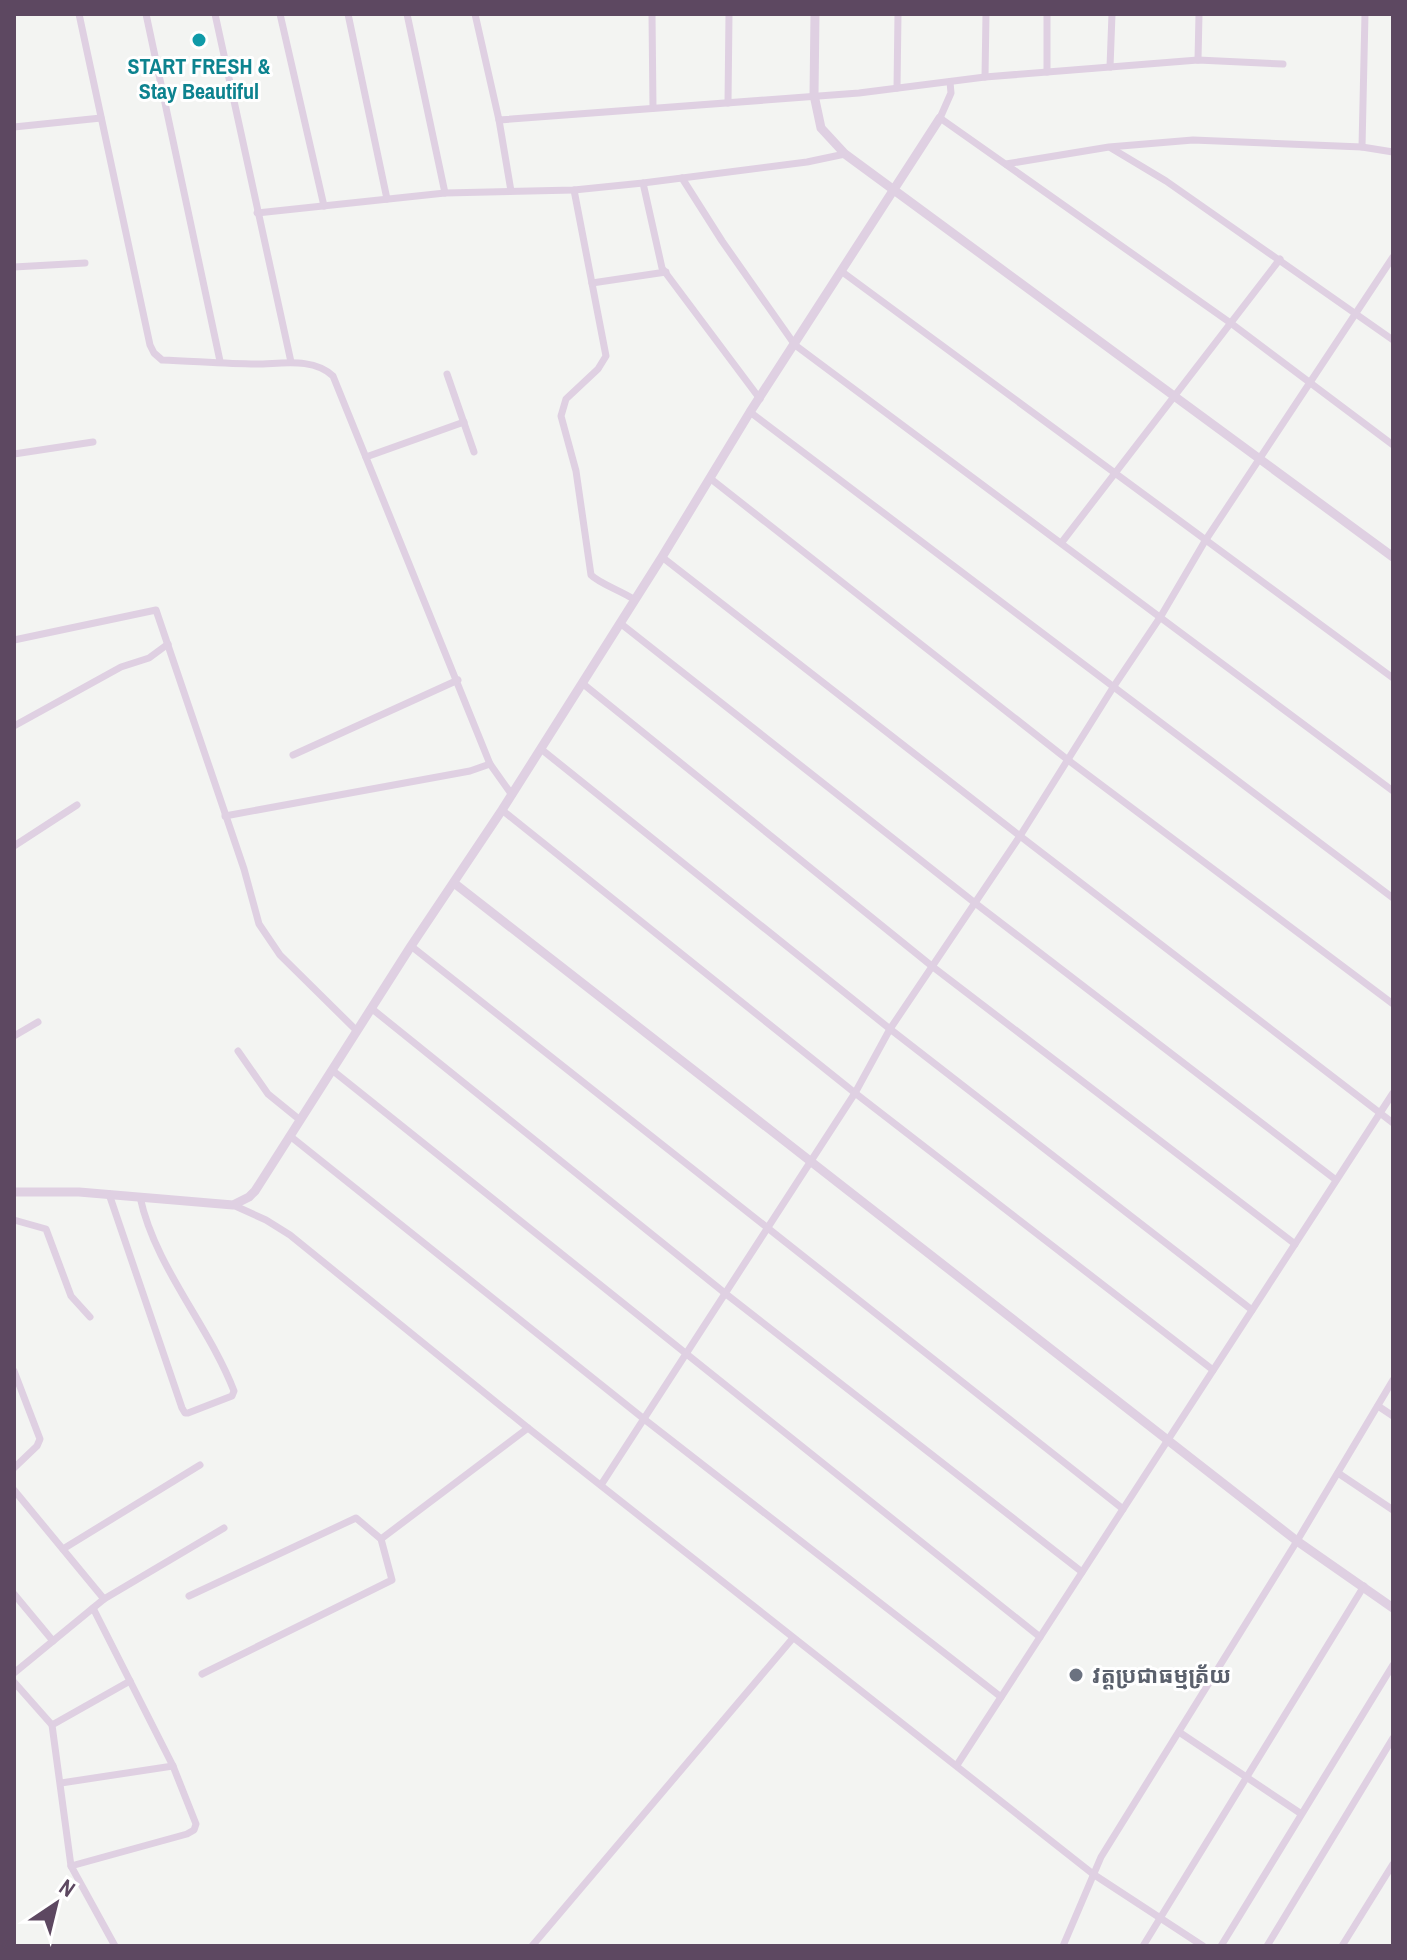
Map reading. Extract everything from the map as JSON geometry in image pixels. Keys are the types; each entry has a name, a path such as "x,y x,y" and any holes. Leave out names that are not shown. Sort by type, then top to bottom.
{"street":[{"path":"79,14 154,353 162,360 255,364 291,362 317,366 333,376 490,764 512,795"},
{"path":"146,14 220,361"},
{"path":"215,14 291,362"},
{"path":"280,14 324,206"},
{"path":"348,14 387,199"},
{"path":"407,14 445,193"},
{"path":"475,14 511,191"},
{"path":"652,14 653,108"},
{"path":"728,103 729,14"},
{"path":"815,14 814,95 821,128 845,154 1393,557"},
{"path":"897,88 898,14"},
{"path":"985,77 986,14"},
{"path":"1047,14 1047,72"},
{"path":"1110,67 1112,14"},
{"path":"1198,60 1199,14"},
{"path":"1362,147 1365,14"},
{"path":"499,120 728,103 985,77 1198,60 1283,64"},
{"path":"233,1205 255,1191 411,946 512,795 750,412 940,118 951,93 950,82"},
{"path":"14,127 101,118"},
{"path":"940,118 1232,324 1393,445"},
{"path":"1006,164 1109,147 1193,140 1362,147 1393,152"},
{"path":"1109,147 1166,181 1393,340"},
{"path":"257,213 445,193 574,190 807,162 845,154"},
{"path":"682,178 795,345 1393,791"},
{"path":"643,183 662,268 760,399"},
{"path":"574,190 606,356 598,369 566,399 561,416 576,471 591,575 635,600"},
{"path":"601,1485 855,1093 890,1029 1020,836 1161,616 1205,541 1393,257"},
{"path":"1062,542 1280,259"},
{"path":"14,267 85,263"},
{"path":"841,271 1393,678"},
{"path":"592,283 666,272"},
{"path":"447,374 474,452"},
{"path":"750,412 1393,898"},
{"path":"366,457 464,422"},
{"path":"14,454 93,442"},
{"path":"711,479 1068,760 1393,1004"},
{"path":"662,557 1393,1123"},
{"path":"14,640 156,610 263,931 280,955 357,1031"},
{"path":"620,623 975,903 1336,1180"},
{"path":"14,726 121,667 149,658 168,644"},
{"path":"293,755 458,680"},
{"path":"582,683 933,967 1295,1244"},
{"path":"541,749 890,1029 1252,1310"},
{"path":"225,816 470,771 490,764"},
{"path":"14,846 77,805"},
{"path":"502,810 855,1093 1213,1370"},
{"path":"454,883 1297,1541 1393,1608"},
{"path":"411,946 1123,1509"},
{"path":"371,1008 726,1294 1082,1572"},
{"path":"14,1036 38,1022"},
{"path":"238,1051 268,1094 300,1120"},
{"path":"332,1070 1040,1637"},
{"path":"957,1765 1393,1093"},
{"path":"290,1136 644,1419 1001,1697"},
{"path":"14,1192 109,1194 233,1205 290,1235 528,1428 1093,1874 1203,1946"},
{"path":"109,1194 182,1408 188,1413 232,1396 234,1391 148,1230 140,1197"},
{"path":"14,1220 46,1229 71,1296 90,1317"},
{"path":"14,1371 40,1439 37,1446 14,1468"},
{"path":"1063,1946 1101,1857 1393,1380"},
{"path":"1378,1406 1393,1416"},
{"path":"381,1539 528,1428"},
{"path":"63,1549 200,1465"},
{"path":"1338,1473 1393,1510"},
{"path":"14,1490 104,1599"},
{"path":"189,1596 356,1518 381,1539 392,1580 202,1674"},
{"path":"14,1673 104,1599 224,1528"},
{"path":"1143,1946 1364,1586"},
{"path":"14,1594 53,1641"},
{"path":"71,1866 194,1830 196,1818 93,1608"},
{"path":"532,1946 793,1638"},
{"path":"1221,1946 1393,1665"},
{"path":"52,1725 130,1681"},
{"path":"14,1682 52,1725 71,1866 115,1946"},
{"path":"1179,1732 1300,1813"},
{"path":"1267,1946 1393,1738"},
{"path":"61,1783 173,1766"},
{"path":"1342,1946 1393,1864"}],"place":[{"name":"START FRESH & Stay Beautiful","path":"199,40"},
{"name":"វត្តប្រជាធម្មត្រ័យ","path":"1076,1675"}]}
